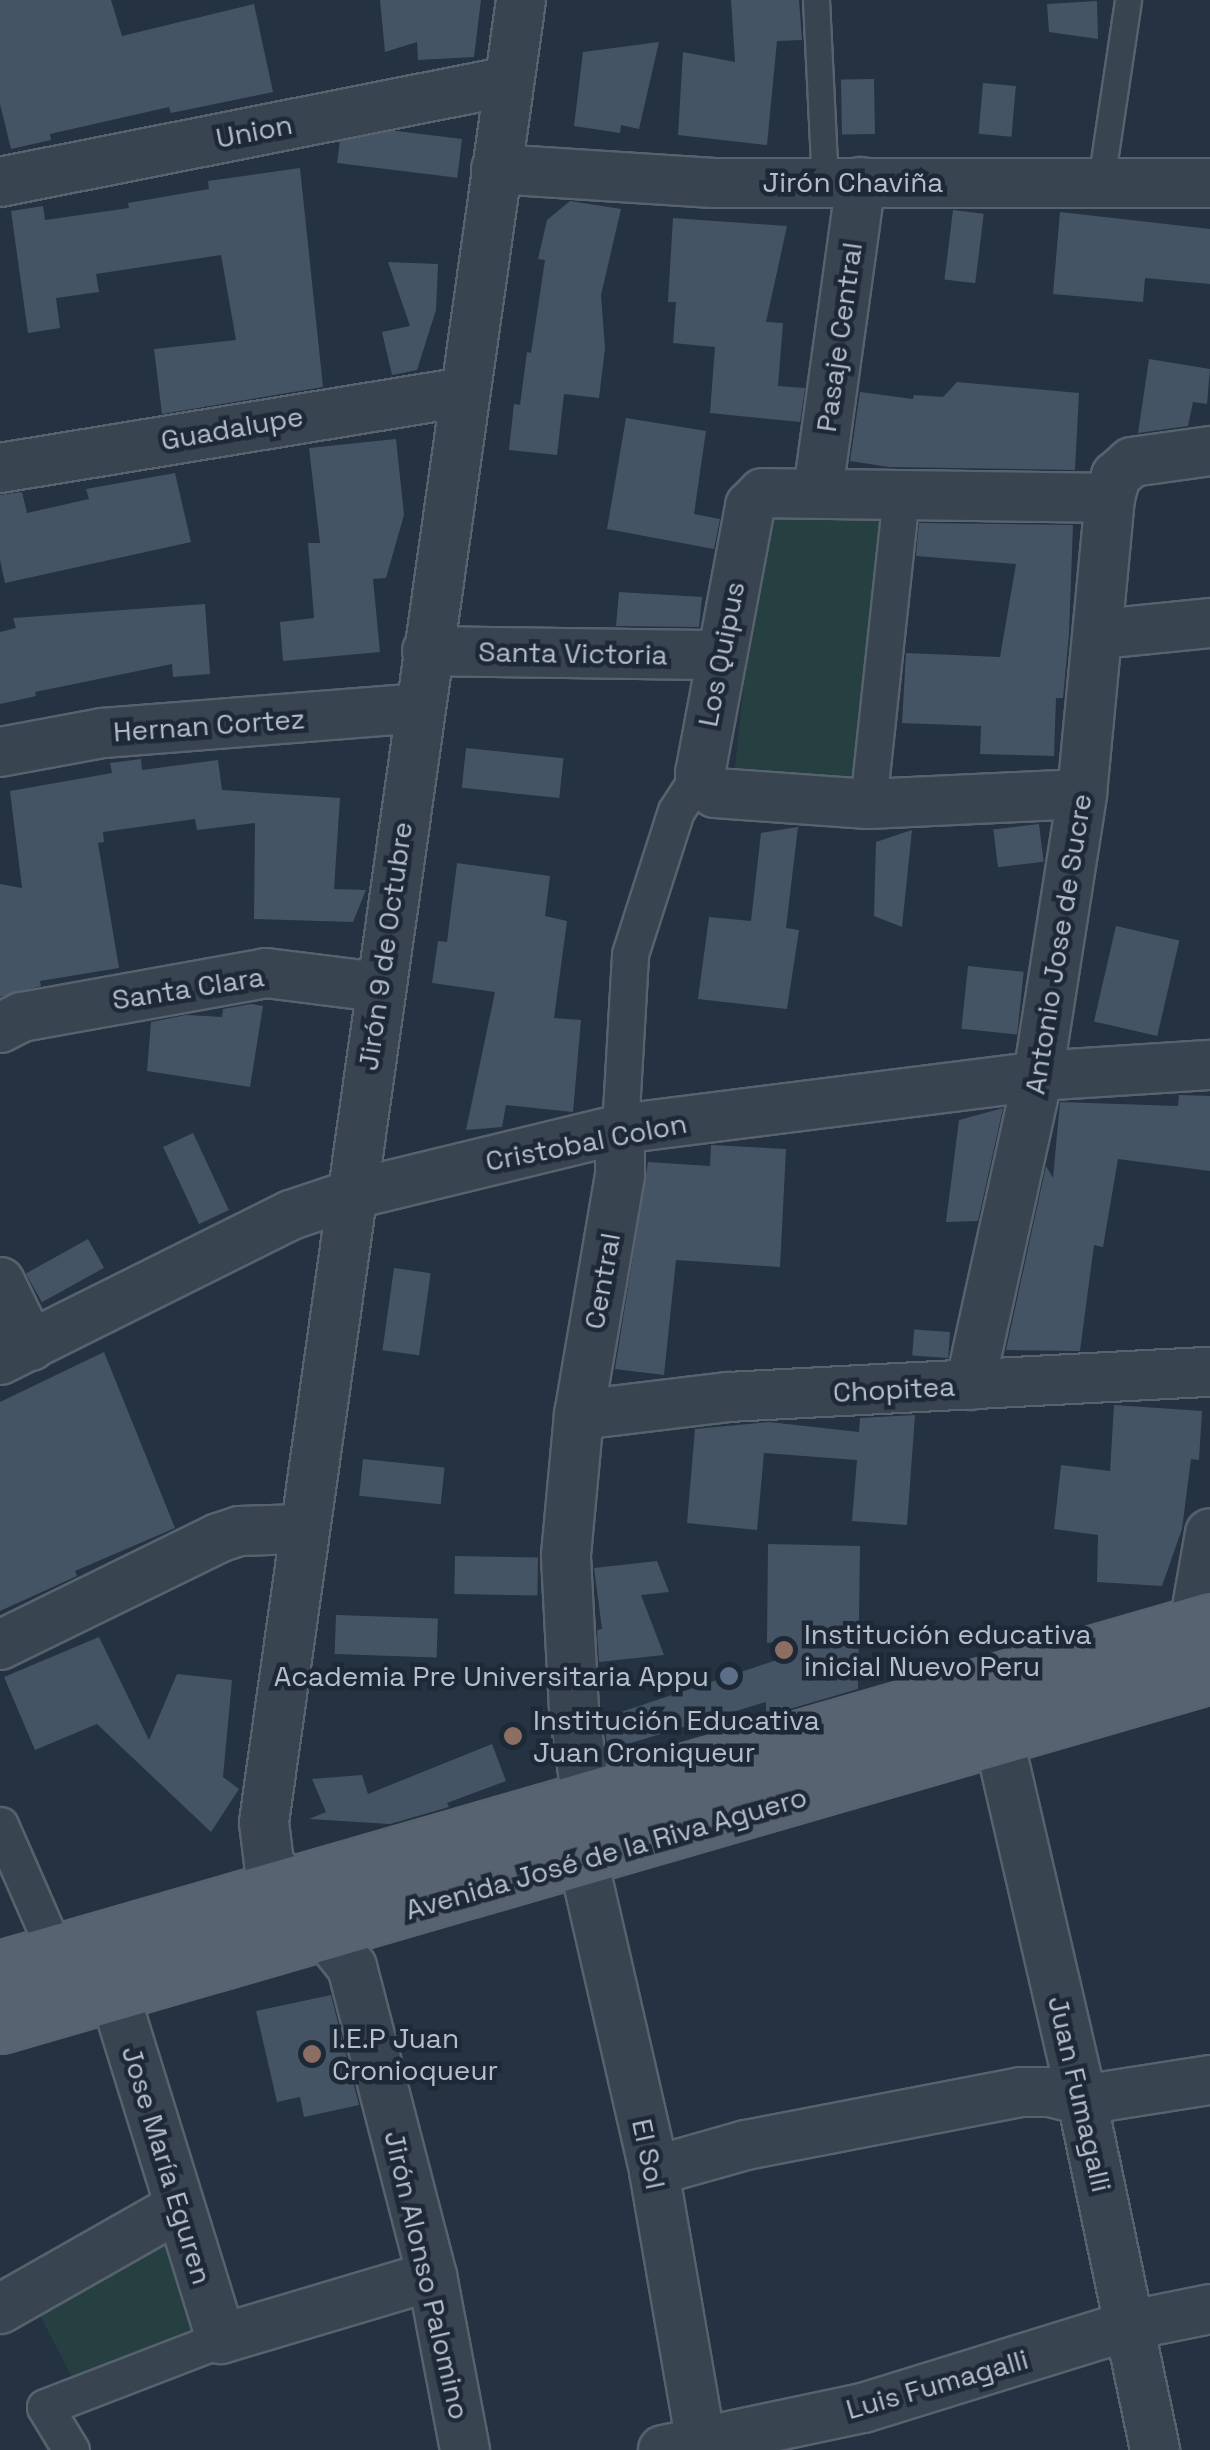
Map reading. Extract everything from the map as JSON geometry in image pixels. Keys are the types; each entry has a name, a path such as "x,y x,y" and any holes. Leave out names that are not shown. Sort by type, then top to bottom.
{"main road":[{"name":"Avenida José de la Riva Aguero","path":"0,1969 587,1800 1205,1640"},
{"name":"Avenida José de la Riva Aguero","path":"0,2025 999,1740 1205,1640"}],"street":[{"name":"Jirón 9 de Octubre","path":"287,1888 270,1863 264,1822 302,1529 520,0"},
{"name":"Union","path":"0,182 509,81"},
{"name":"Jirón Chaviña","path":"496,169 714,183 1210,183"},
{"name":"Pasaje Central","path":"818,492 843,182"},
{"name":"Guadalupe","path":"0,468 464,392"},
{"path":"1110,498 1116,476 1132,462 1210,451"},
{"name":"Los Quipus","path":"700,774 750,506 764,493 1110,498"},
{"path":"868,804 902,495"},
{"name":"Antonio Jose de Sucre","path":"970,1385 1038,1076 1082,794 1101,634 1110,498"},
{"path":"1101,634 1210,623"},
{"name":"Santa Victoria","path":"428,651 720,655"},
{"name":"Hernan Cortez","path":"0,752 103,732 419,708"},
{"path":"700,774 704,785 715,793 868,804 1082,794"},
{"name":"Central","path":"587,1800 574,1710 566,1555 579,1414 620,1174 630,954 676,811 700,774"},
{"name":"Santa Clara","path":"0,1028 22,1017 266,973 379,987"},
{"name":"Cristobal Colon","path":"15,1353 291,1216 350,1194 620,1129 1038,1076 1210,1065"},
{"path":"0,1282 15,1353"},
{"name":"Chopitea","path":"579,1414 728,1397 1210,1372"},
{"path":"0,1646 218,1538 239,1531 302,1529"},
{"path":"1205,1640 1210,1533"},
{"name":"Juan Fumagalli","path":"999,1740 1082,2100 1155,2450"},
{"path":"0,1825 56,1954"},
{"name":"El Sol","path":"583,1860 654,2171 689,2448"},
{"name":"Jirón Alonso Palomino","path":"287,1888 352,1967 432,2276 466,2450"},
{"name":"Jose María Eguren","path":"114,1993 220,2337"},
{"path":"654,2171 746,2145 1021,2092 1050,2092 1082,2100 1210,2080"},
{"path":"0,2309 178,2208"},
{"path":"72,2450 45,2407 220,2337 432,2276"},
{"name":"Luis Fumagalli","path":"689,2448 867,2429 1131,2326 1210,2309"}],"lane":[{"path":"816,0 843,182"},
{"path":"1101,180 1128,0"}],"green space":[{"path":"764,495 889,508 859,797 733,784"},
{"path":"167,2232 200,2325 74,2382 34,2303"}],"building":[{"path":"0,0 111,0 122,36 254,4 273,92 171,113 169,107 50,134 51,140 11,149 0,104"},
{"path":"380,0 481,0 474,57 418,60 417,42 385,52"},
{"path":"731,0 799,0 802,40 777,41 767,145 678,135 683,52 735,62"},
{"path":"1097,1 1098,39 1049,32 1047,4"},
{"path":"659,42 639,129 621,125 620,133 574,126 583,52"},
{"path":"874,79 875,134 842,135 841,80"},
{"path":"983,83 1016,86 1011,137 979,134"},
{"path":"342,124 462,139 457,178 337,163"},
{"path":"300,168 323,387 162,414 154,349 236,340 221,255 96,274 99,292 56,298 60,328 28,333 11,211 43,206 45,220 129,208 128,203 209,189 208,181"},
{"path":"570,201 621,209 601,295 605,348 599,398 564,394 557,455 509,450 514,404 520,405 527,352 531,353 545,260 538,259 547,220"},
{"path":"953,210 984,214 975,283 944,279"},
{"path":"1060,212 1210,229 1210,284 1145,278 1143,302 1053,294"},
{"path":"673,218 787,226 766,322 783,323 778,386 805,388 800,422 710,413 715,347 673,343 676,302 668,302"},
{"path":"388,262 438,264 436,310 417,370 392,375 382,332 410,326"},
{"path":"1149,359 1210,369 1207,404 1193,402 1188,426 1138,433"},
{"path":"957,382 1079,393 1075,470 889,467 850,461 860,392 913,399 914,395 943,397"},
{"path":"626,418 706,431 694,514 720,519 714,549 607,529"},
{"path":"396,439 404,515 386,578 373,579 380,652 283,661 280,622 314,618 308,543 320,543 309,448"},
{"path":"175,473 191,542 5,583 0,560 0,495 22,492 27,513 89,499 86,489"},
{"path":"919,523 1073,525 1069,634 1063,698 1056,698 1054,756 980,754 981,726 902,723 906,653 1000,657 1016,564 916,556"},
{"path":"619,592 702,597 699,627 616,626"},
{"path":"205,604 210,674 173,677 172,664 35,692 36,696 0,704 0,632 16,628 13,618"},
{"path":"466,748 563,758 559,798 462,788"},
{"path":"141,759 142,770 218,760 222,790 340,798 334,889 366,890 353,922 254,919 255,823 197,830 195,819 103,832 104,842 98,843 119,968 40,981 41,986 0,997 0,884 22,888 10,791 112,773 110,763"},
{"path":"1039,824 1044,862 998,867 993,830"},
{"path":"798,827 786,928 799,930 787,1009 698,999 709,917 751,921 761,833"},
{"path":"912,830 902,927 874,916 876,842"},
{"path":"457,863 550,876 545,916 567,921 554,1018 581,1020 573,1112 506,1105 502,1127 466,1130 495,992 432,983 438,941 447,942"},
{"path":"1116,926 1179,941 1157,1036 1094,1021"},
{"path":"968,966 1024,972 1017,1035 961,1029"},
{"path":"263,1006 250,1087 147,1071 151,1022 186,1015 222,1017 223,1009"},
{"path":"1179,1095 1210,1096 1210,1171 1118,1159 1103,1247 1094,1245 1080,1351 1006,1350 1046,1166 1053,1178 1060,1102 1178,1106"},
{"path":"1003,1108 978,1221 946,1222 959,1120"},
{"path":"193,1133 229,1210 199,1224 163,1147"},
{"path":"711,1145 786,1149 780,1267 676,1260 664,1375 615,1369 648,1162 710,1166"},
{"path":"88,1239 104,1268 42,1302 26,1273"},
{"path":"394,1268 431,1273 419,1355 382,1350"},
{"path":"914,1329 950,1332 948,1358 912,1355"},
{"path":"104,1352 175,1528 75,1571 77,1576 0,1611 0,1402"},
{"path":"1114,1405 1202,1411 1199,1460 1191,1459 1182,1529 1162,1586 1097,1582 1098,1535 1054,1529 1061,1465 1110,1471"},
{"path":"915,1415 907,1525 852,1521 857,1460 764,1453 757,1530 687,1523 695,1429 769,1422 859,1432 860,1418"},
{"path":"363,1459 445,1468 441,1504 359,1496"},
{"path":"768,1544 860,1546 858,1689 766,1716 766,1702 608,1750 603,1718 786,1657 783,1641 767,1643"},
{"path":"455,1556 538,1557 537,1595 454,1594"},
{"path":"657,1561 669,1592 641,1595 664,1655 599,1662 597,1630 602,1629 594,1568"},
{"path":"336,1615 438,1619 437,1658 335,1654"},
{"path":"99,1637 149,1740 177,1674 232,1680 223,1777 239,1789 211,1832 97,1724 35,1750 4,1677"},
{"path":"492,1744 506,1781 447,1803 449,1807 390,1824 309,1819 326,1812 312,1779 362,1775 368,1794"},
{"name":"I.E.P Juan Cronioqueur","path":"331,1995 359,2105 304,2117 300,2097 277,2102 256,2011"}],"place":[{"name":"Institución educativa inicial Nuevo Peru","path":"784,1650"},
{"name":"Academia Pre Universitaria Appu","path":"729,1676"},
{"name":"Institución Educativa Juan Croniqueur","path":"513,1736"},
{"name":"I.E.P Juan Cronioqueur","path":"312,2054"}]}
